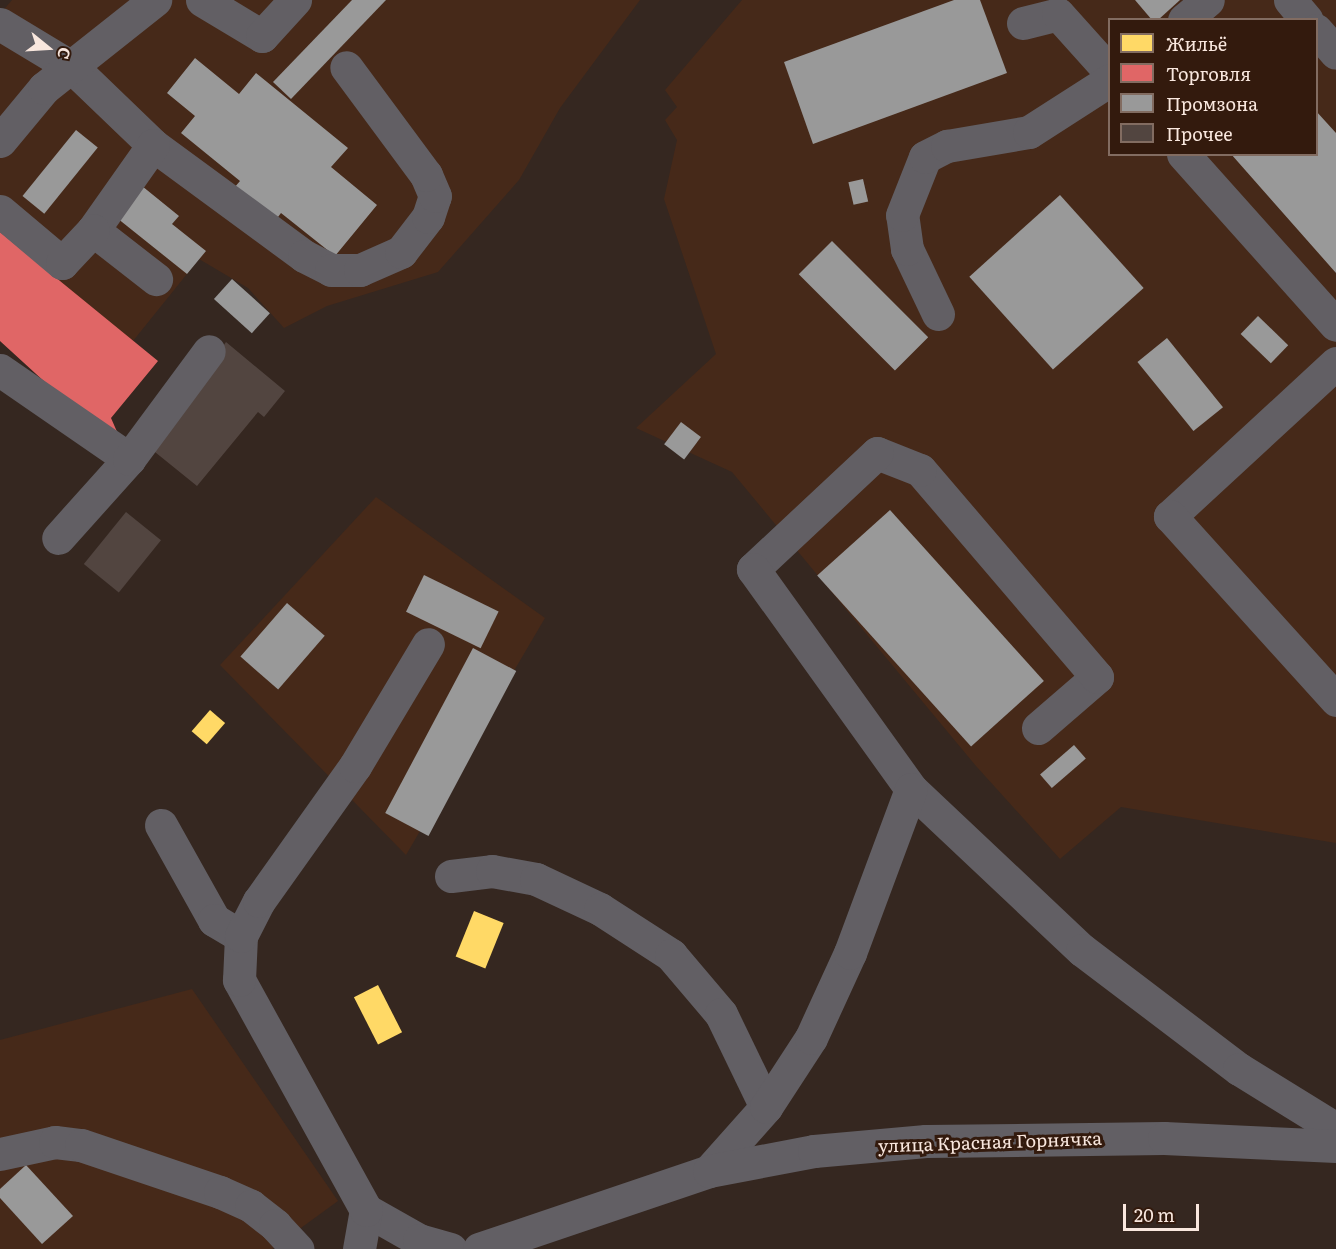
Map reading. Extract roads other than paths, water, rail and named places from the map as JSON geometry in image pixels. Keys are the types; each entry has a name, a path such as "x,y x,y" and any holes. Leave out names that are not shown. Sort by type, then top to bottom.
{"street":[{"path":"0,141 44,88 73,68 155,0"},
{"path":"202,0 262,36 295,0"},
{"path":"1186,18 1208,0"},
{"path":"1290,0 1305,18"},
{"path":"1023,23 1058,14 1108,70"},
{"path":"0,24 73,68 153,145 304,256 331,270 360,270 401,252 428,217 435,196 426,175 346,67"},
{"path":"1318,31 1336,53"},
{"path":"938,314 907,249 902,215 925,157 947,146 1029,132 1108,81"},
{"path":"0,211 62,263 93,230 153,145"},
{"path":"1185,156 1336,325"},
{"path":"93,230 156,279"},
{"path":"58,538 129,459 209,351"},
{"path":"1336,363 1170,516 1336,699"},
{"path":"0,370 129,459"},
{"path":"1038,728 1097,677 920,470 877,453 753,569 911,789 1082,950 1239,1069 1336,1129"},
{"path":"428,644 355,766 259,901 241,936 239,980 366,1210 418,1240 452,1249"},
{"path":"709,1171 766,1107 811,1038 850,953 911,789"},
{"path":"160,825 214,920 241,936"},
{"path":"451,876 492,871 536,879 600,909 671,955 721,1014 766,1107"},
{"name":"улица Красная Горнячка","path":"479,1249 709,1171 814,1151 926,1141 1164,1138 1336,1146"},
{"path":"0,1154 31,1145 81,1145 220,1192 251,1206 275,1225 297,1249"},
{"path":"359,1249 366,1210"}]}
